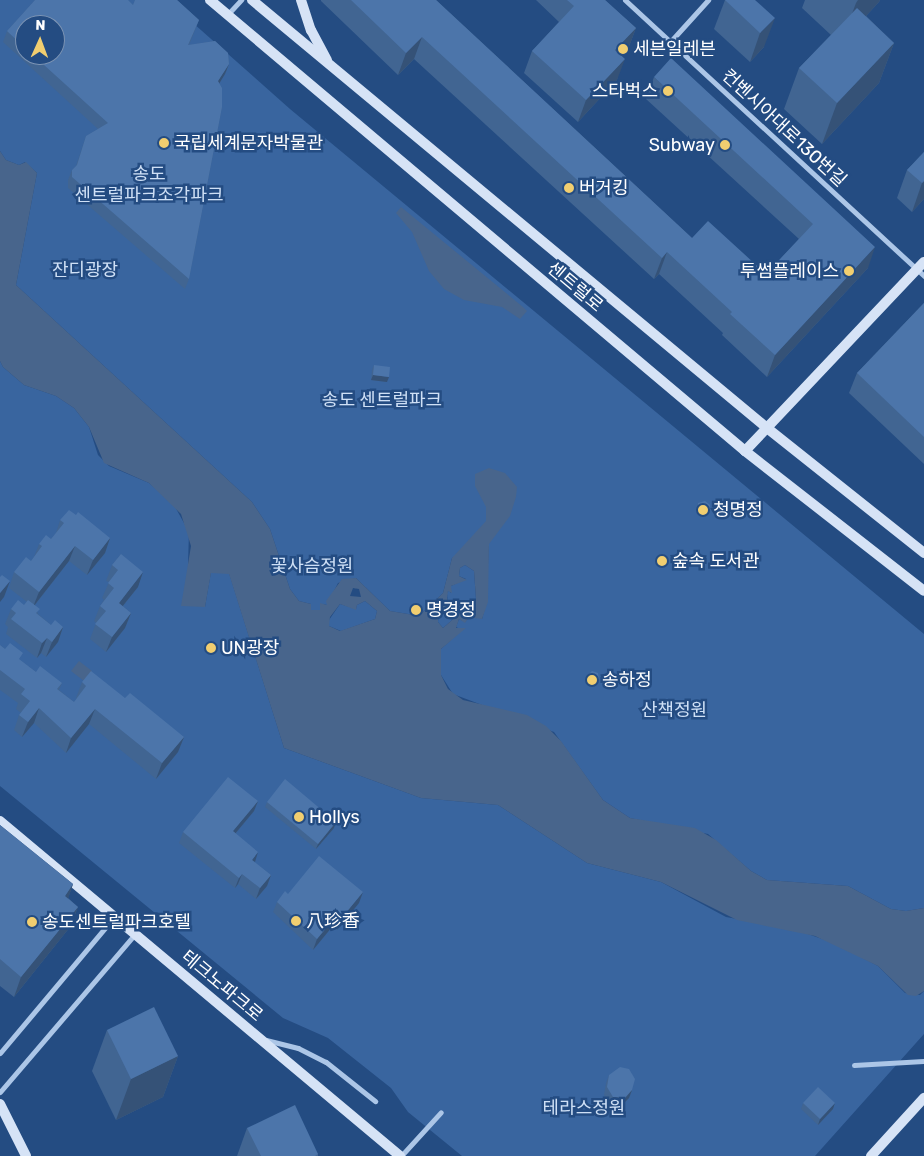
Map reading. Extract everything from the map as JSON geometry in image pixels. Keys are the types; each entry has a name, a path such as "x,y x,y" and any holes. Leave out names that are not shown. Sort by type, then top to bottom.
{"main road":[{"name":"센트럴로","path":"210,0 745,451 924,591"},
{"name":"센트럴로","path":"252,0 767,428 924,553"},
{"path":"301,0 310,30 330,65"},
{"path":"745,451 922,269"},
{"name":"테크노파크로","path":"0,821 401,1156"},
{"path":"871,1156 924,1098"},
{"path":"0,1104 26,1156"}],"street":[{"path":"226,15 241,0"},
{"name":"컨벤시아대로130번길","path":"625,0 922,269"},
{"path":"670,42 708,0"},
{"path":"0,1053 114,917"},
{"path":"0,1092 135,934"},
{"path":"260,1038 316,1056 375,1101"},
{"path":"854,1065 924,1061"},
{"path":"401,1156 442,1112"}],"green space":[{"name":"송도 센트럴파크","path":"0,0 167,0 290,109 924,634 924,908 906,911 891,909 848,886 767,880 751,871 708,834 630,818 603,800 554,732 453,694 441,675 441,649 462,630 456,627 459,619 465,622 471,614 482,619 486,605 489,544 452,558 443,593 423,612 414,615 390,611 356,578 338,583 327,605 323,604 320,610 310,610 311,604 299,601 290,589 270,529 252,502 16,285 37,173 25,162 19,165 6,160 0,151"},
{"name":"테라스정원","path":"0,361 3,367 24,385 56,396 74,408 89,427 98,455 109,466 149,483 174,505 189,532 188,565 205,607 211,572 229,573 284,748 421,798 498,805 587,863 661,882 726,917 796,930 834,943 878,966 905,993 920,995 924,991 924,1034 815,1156 462,1156 408,1112 391,1088 328,1038 283,1018 0,786"},
{"path":"465,565 474,571 476,599 443,628 438,622 439,611 448,607 447,593 449,590 451,593 451,586 466,579 459,576 460,568"},
{"path":"365,601 377,611 375,619 341,631 329,626 329,620 340,604 356,609 357,605"}],"shaded area":[{"path":"0,151 6,160 19,165 26,162 37,173 16,285 252,502 270,529 290,589 299,601 311,604 311,610 320,610 320,603 327,605 326,601 342,579 356,578 390,611 414,615 423,612 443,593 452,558 486,521 486,507 475,486 475,474 489,468 505,473 517,487 516,497 510,516 489,544 488,602 482,619 474,618 471,614 465,623 459,619 456,628 466,628 441,649 441,675 448,689 463,700 527,715 546,726 561,741 603,800 630,818 695,828 716,840 751,871 767,880 848,886 891,909 906,911 924,908 924,991 916,996 908,995 878,966 815,936 737,920 661,882 587,863 498,805 421,798 284,748 229,574 211,573 205,607 181,606 191,546 181,514 149,483 104,463 89,427 74,408 56,396 24,385 3,367 0,361","holes":["465,565 474,571 476,599 443,628 438,622 438,613 449,605 448,591 452,593 451,586 467,580 459,576 460,568","353,588 359,589 361,597 350,596","365,601 377,611 375,619 340,631 329,626 330,617 340,604 356,610 357,605"]},
{"path":"401,207 523,307 527,311 520,319 502,307 464,300 444,289 429,271 412,232 396,213"},
{"path":"79,661 92,671 84,681 71,671"}],"building":[{"name":"송도 센트럴파크조각파크","path":"35,0 128,0 133,5 135,0 177,0 199,20 188,45 215,41 228,53 229,64 218,81 222,88 222,107 189,279 72,177 72,170 77,165 86,136 108,123 44,65 65,65 65,15 21,15"},
{"path":"351,0 436,0 692,238 708,221 766,274 813,224 654,77 671,58 875,247 775,355 667,252 662,258 422,37 406,53"},
{"path":"567,0 605,0 636,28 615,50 625,59 586,100 532,51 574,6"},
{"path":"725,0 755,0 775,18 760,33"},
{"path":"857,8 894,43 837,103 799,68"},
{"name":"송도 센트럴파크조각파크","path":"15,22 15,39 7,31"},
{"path":"924,152 924,181 922,183 907,170"},
{"path":"924,303 924,437 857,373"},
{"path":"374,365 390,367 389,377 373,375"},
{"name":"청명정","path":"705,501 710,505 709,512 703,514 698,511 698,503"},
{"path":"69,510 76,515 78,512 110,538 93,560 75,546 39,592 14,572 26,557 31,561 42,546 39,544 46,535 51,539 64,523 60,520"},
{"path":"121,554 143,572 119,603 131,613 112,637 95,624 106,611 100,606 114,588 108,583 118,570 112,565"},
{"path":"2,575 10,581 0,593 0,577"},
{"path":"18,600 24,605 28,600 40,609 36,613 51,625 55,620 63,627 52,642 47,638 42,643 11,619 16,613 11,609"},
{"path":"10,643 23,653 19,659 36,672 40,666 62,683 57,689 74,702 86,686 82,682 91,671 125,698 130,693 184,737 162,763 95,709 71,738 39,708 28,722 19,715 30,701 21,694 25,689 0,670 0,645 5,649"},
{"name":"송하정","path":"592,671 598,673 599,679 595,684 588,682 587,676"},
{"path":"228,777 258,801 233,831 258,852 252,860 271,875 260,888 242,874 239,878 183,832"},
{"name":"Hollys","path":"285,779 336,822 318,844 267,802"},
{"name":"송도센트럴파크호텔","path":"0,825 73,884 65,896 78,907 21,977 0,959"},
{"path":"319,856 363,892 340,920 336,916 317,939 277,902 285,891 288,894"},
{"path":"154,1007 178,1056 131,1079 107,1030"},
{"path":"620,1067 629,1069 635,1079 632,1090 625,1098 613,1097 607,1087 609,1075"},
{"path":"818,1087 835,1103 820,1119 803,1103"},
{"path":"295,1105 318,1154 315,1156 261,1156 247,1128"}],"place":[{"name":"세븐일레븐","path":"623,49"},
{"name":"스타벅스","path":"668,91"},
{"name":"국립세계문자박물관","path":"164,143"},
{"name":"Subway","path":"725,145"},
{"name":"버거킹","path":"569,188"},
{"name":"투썸플레이스","path":"849,271"},
{"name":"청명정","path":"703,510"},
{"name":"숲속 도서관","path":"662,561"},
{"name":"명경정","path":"416,610"},
{"name":"UN광장","path":"211,648"},
{"name":"송하정","path":"592,680"},
{"name":"Hollys","path":"299,817"},
{"name":"八珍香","path":"296,921"},
{"name":"송도센트럴파크호텔","path":"32,922"}],"park label":[{"name":"잔디광장","path":"85,270"},
{"name":"꽃사슴정원","path":"312,566"},
{"name":"산책정원","path":"674,710"}]}
